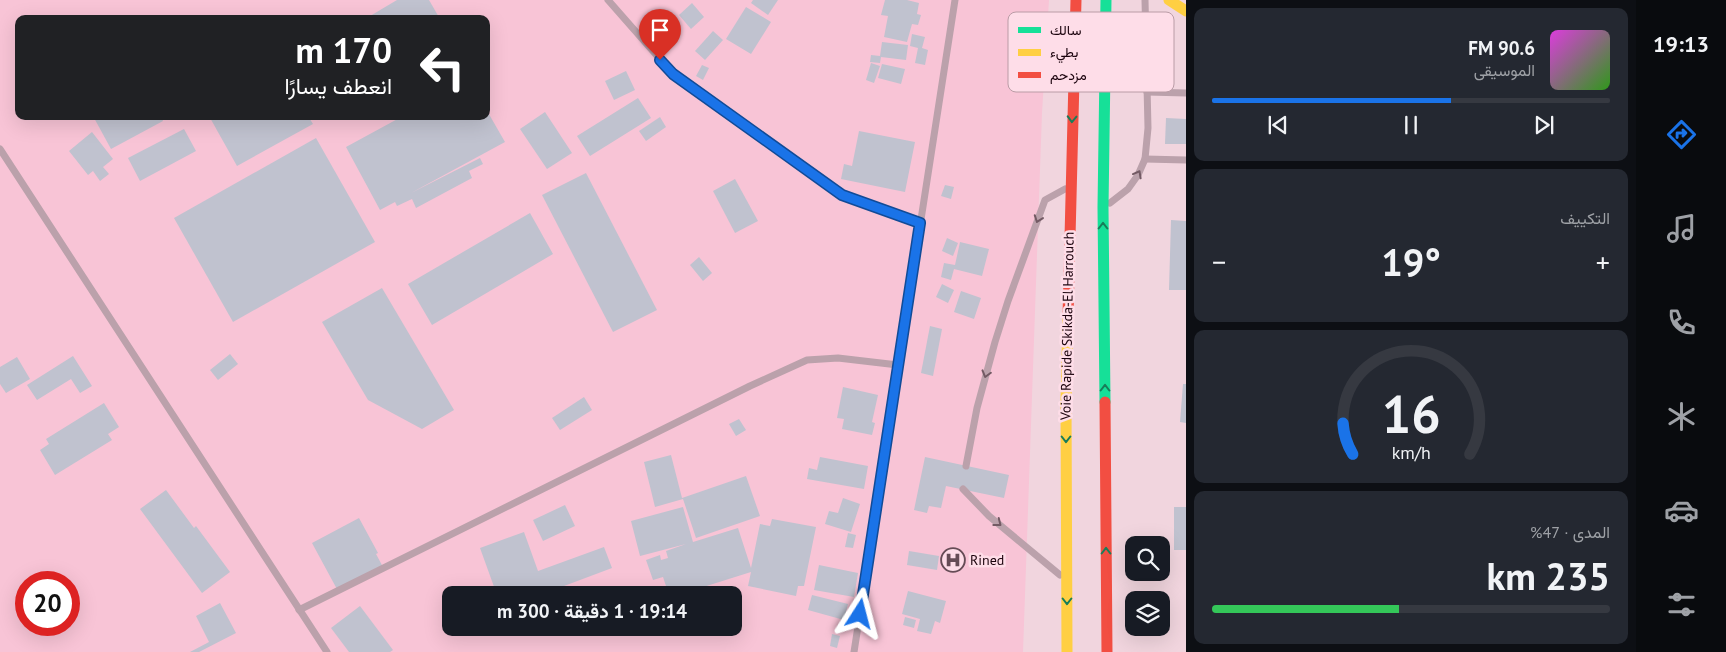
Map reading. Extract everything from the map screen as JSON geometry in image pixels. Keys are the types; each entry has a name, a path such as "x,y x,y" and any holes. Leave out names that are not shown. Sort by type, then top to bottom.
{"highway":[{"path":"1169,0 1186,11"},
{"name":"Voie Rapide Skikda-El Harrouch","path":"1067,652 1066,402 1073,92"},
{"path":"1105,92 1103,207 1107,652"}],"lane":[{"path":"608,0 673,74 681,80 842,195 920,223"},
{"path":"854,652 955,0"},
{"path":"1103,207 1128,189 1138,175 1145,160 1147,92 1186,92"},
{"path":"0,149 326,652"},
{"path":"1145,160 1186,160"},
{"path":"966,466 976,408 1024,255 1045,200 1070,187"},
{"path":"299,610 750,386 807,360 838,358 898,365"},
{"path":"963,489 989,516 1033,550 1067,580"}],"shaded area":[{"path":"0,0 1049,0 1048,12 1008,12 1008,92 1043,92 1023,652 0,652"}],"building":[{"path":"397,0 429,0 438,15 372,15"},
{"path":"753,0 778,0 768,15 751,3"},
{"path":"885,0 907,0 919,3 917,14 921,15 918,25 912,24 907,42 884,37 888,16 881,15"},
{"path":"692,3 704,17 691,29 679,15"},
{"path":"746,7 771,22 751,54 726,39"},
{"path":"673,17 679,27 671,32 665,22"},
{"path":"713,31 723,40 705,60 695,51"},
{"path":"912,34 925,37 922,48 928,50 925,65 915,63 918,48 910,46"},
{"path":"882,42 908,45 906,60 881,57 880,63 870,62 871,55 880,56"},
{"path":"871,63 880,66 874,83 866,80"},
{"path":"882,64 905,69 901,84 878,78"},
{"path":"702,65 709,68 703,80 696,76"},
{"path":"626,71 635,90 614,100 605,81"},
{"path":"638,98 651,118 590,156 577,136"},
{"path":"545,112 572,153 547,169 520,129"},
{"path":"490,116 505,142 411,193 480,158 483,164 469,171 472,178 416,208 412,199 397,206 395,202 380,210 346,147 396,120 490,120"},
{"path":"660,117 666,127 646,141 639,131"},
{"path":"1166,118 1186,119 1186,144 1165,144"},
{"path":"95,120 163,120 163,121 111,149"},
{"path":"211,120 310,120 313,124 237,166"},
{"path":"184,129 196,151 140,181 128,158"},
{"path":"859,131 915,142 905,192 841,179 844,164 852,166"},
{"path":"92,132 113,159 103,167 109,174 100,181 93,171 88,175 69,151"},
{"path":"316,138 375,242 233,322 174,218"},
{"path":"586,173 657,310 613,332 542,195"},
{"path":"735,179 758,221 735,233 713,191"},
{"path":"945,185 954,187 951,199 941,196"},
{"path":"530,213 553,254 432,325 408,284"},
{"path":"1171,220 1186,221 1186,290 1169,290"},
{"path":"947,238 958,243 953,256 942,251"},
{"path":"960,242 989,249 982,276 954,269 951,280 941,277 944,263 955,265"},
{"path":"699,257 712,273 703,281 690,265"},
{"path":"942,284 954,290 948,303 936,297"},
{"path":"382,288 454,410 422,429 368,400 322,322"},
{"path":"961,291 981,298 974,319 954,312"},
{"path":"930,326 942,329 933,376 921,373"},
{"path":"230,354 238,364 218,380 210,370"},
{"path":"73,356 92,386 80,393 71,379 37,400 27,385"},
{"path":"17,357 30,379 6,393 0,384 0,367"},
{"path":"1183,384 1186,384 1186,423 1180,422"},
{"path":"843,387 878,395 872,422 875,423 872,435 842,429 844,419 837,418"},
{"path":"584,397 592,410 560,430 552,418"},
{"path":"104,403 119,427 108,434 112,440 55,475 40,450 49,444 46,439"},
{"path":"739,419 746,430 736,436 729,424"},
{"path":"671,455 682,498 746,476 760,516 696,538 683,499 655,507 644,462"},
{"path":"820,457 868,466 864,489 807,479 809,468 817,470"},
{"path":"925,457 1009,475 1004,498 946,486 941,508 929,506 927,513 914,510"},
{"path":"166,490 230,572 202,593 140,509"},
{"path":"843,498 860,504 851,532 825,524 829,511 838,513"},
{"path":"565,505 575,526 543,541 533,520"},
{"path":"683,507 693,542 738,528 751,568 760,524 770,526 772,519 816,527 804,586 798,586 796,596 748,586 751,572 707,586 666,586 663,577 653,580 646,560 660,555 661,560 668,558 666,551 686,544 640,556 631,521"},
{"path":"1174,507 1186,507 1186,550 1174,550"},
{"path":"359,518 378,553 376,554 383,567 338,591 312,543"},
{"path":"524,532 538,571 604,547 612,568 564,586 494,586 480,548"},
{"path":"848,533 856,535 853,548 845,547"},
{"path":"909,551 939,556 937,570 907,565"},
{"path":"819,565 858,573 854,597 814,590"},
{"path":"908,591 946,601 940,623 935,621 931,634 917,631 920,619 902,614"},
{"path":"812,595 848,604 844,620 808,610"},
{"path":"220,603 236,633 199,652 190,652 209,642 196,616"},
{"path":"360,606 393,650 390,652 349,652 331,628"},
{"path":"905,617 916,620 914,628 903,625"},
{"path":"832,634 840,636 837,648 830,646"}],"traffic: fast":[{"path":"1106,0 1106,12"},
{"path":"1105,92 1103,207 1105,402"}],"traffic: slow":[{"path":"1169,0 1186,11"},
{"path":"1067,652 1066,402 1068,317"}],"traffic: jam":[{"path":"1076,0 1076,12"},
{"path":"1068,317 1074,92"},
{"path":"1105,402 1107,652"}],"place":[{"name":"Rined","path":"953,560"}],"route":[{"path":"660,60 673,74 842,195 920,223 860,614"}]}
